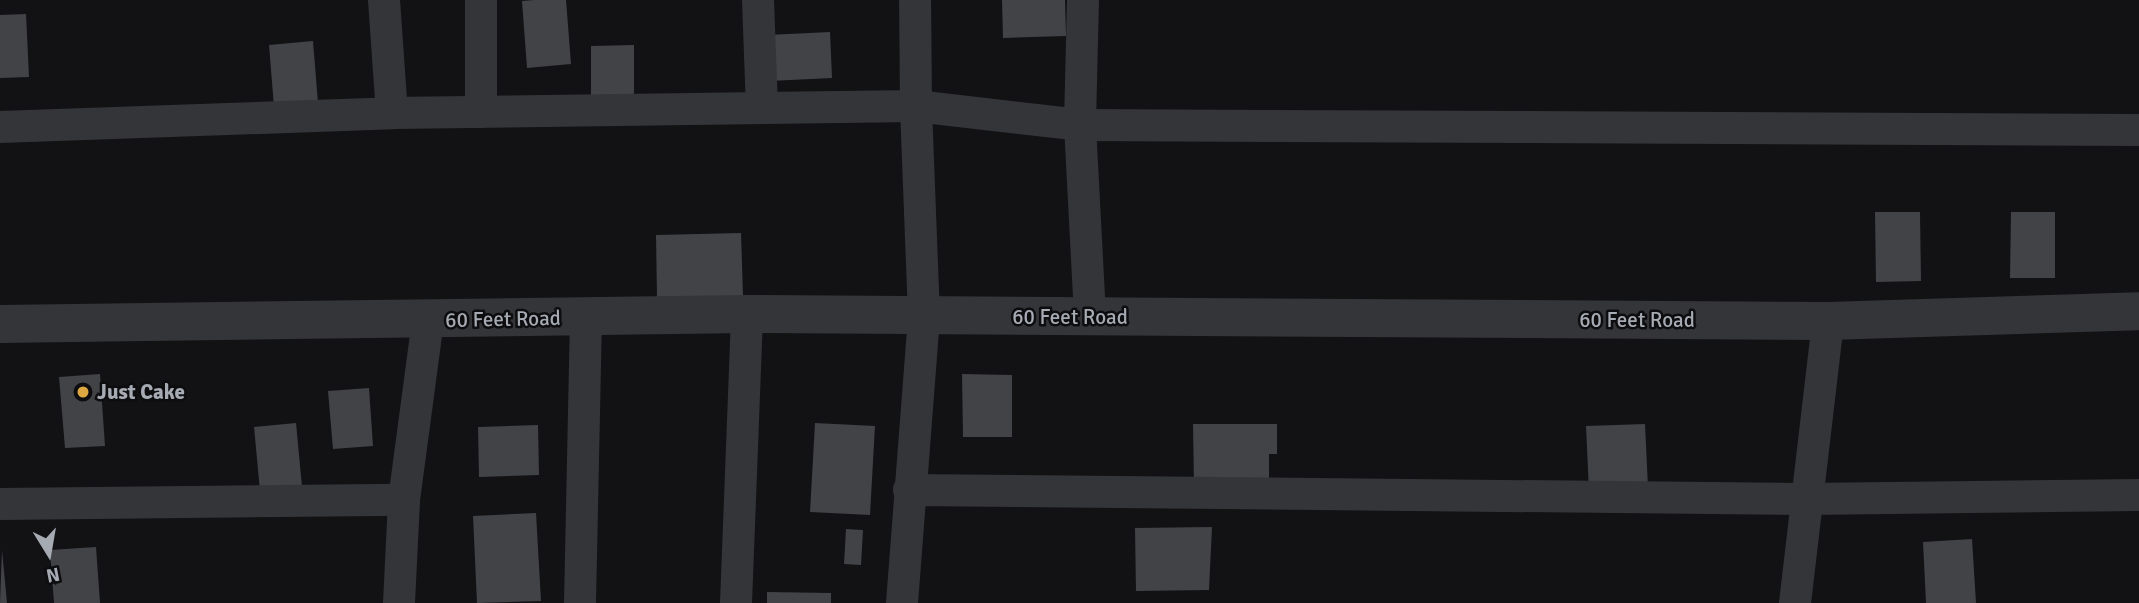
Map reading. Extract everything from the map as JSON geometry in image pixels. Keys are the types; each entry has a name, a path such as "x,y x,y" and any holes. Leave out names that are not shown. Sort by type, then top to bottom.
{"street":[{"path":"384,0 392,113"},
{"path":"481,0 481,112"},
{"path":"758,0 762,108"},
{"path":"902,603 924,316 915,0"},
{"path":"1083,0 1080,125 1090,317"},
{"path":"0,127 392,113 916,106 1080,125 2139,130"},
{"name":"60 Feet Road","path":"0,324 747,314 1828,321 2139,311"},
{"path":"736,603 747,314"},
{"path":"580,603 586,317"},
{"path":"399,603 404,500 428,320"},
{"path":"1795,603 1828,321"},
{"path":"909,489 1807,499 2139,495"},
{"path":"0,504 404,500"}],"building":[{"path":"566,0 571,64 527,68 522,1"},
{"path":"1002,0 1065,0 1066,36 1003,38"},
{"path":"26,14 29,77 0,78 0,15"},
{"path":"830,32 832,78 769,81 768,35"},
{"path":"313,41 318,103 274,107 269,45"},
{"path":"634,45 634,99 591,100 591,46"},
{"path":"1875,212 1920,212 1921,281 1876,282"},
{"path":"2011,212 2055,212 2055,278 2010,278"},
{"path":"741,233 743,296 657,297 656,235"},
{"path":"100,374 105,446 65,448 59,377"},
{"path":"962,374 1012,375 1012,437 963,437"},
{"path":"369,388 373,446 333,449 328,391"},
{"path":"296,423 302,487 260,491 254,427"},
{"path":"815,423 875,426 870,515 810,512"},
{"path":"1193,424 1277,424 1277,454 1269,454 1269,486 1194,487"},
{"path":"1645,424 1648,488 1589,491 1586,426"},
{"path":"538,425 539,475 479,477 478,427"},
{"path":"536,513 541,601 477,603 473,516"},
{"path":"1212,527 1209,590 1136,591 1135,528"},
{"path":"846,529 863,530 861,565 844,564"},
{"path":"1972,539 1976,603 1926,603 1923,542"},
{"path":"96,547 100,603 54,603 50,550"},
{"path":"2,550 7,603 0,603"},
{"path":"767,592 831,593 831,603 767,603"}],"place":[{"name":"Just Cake","path":"83,392"}]}
